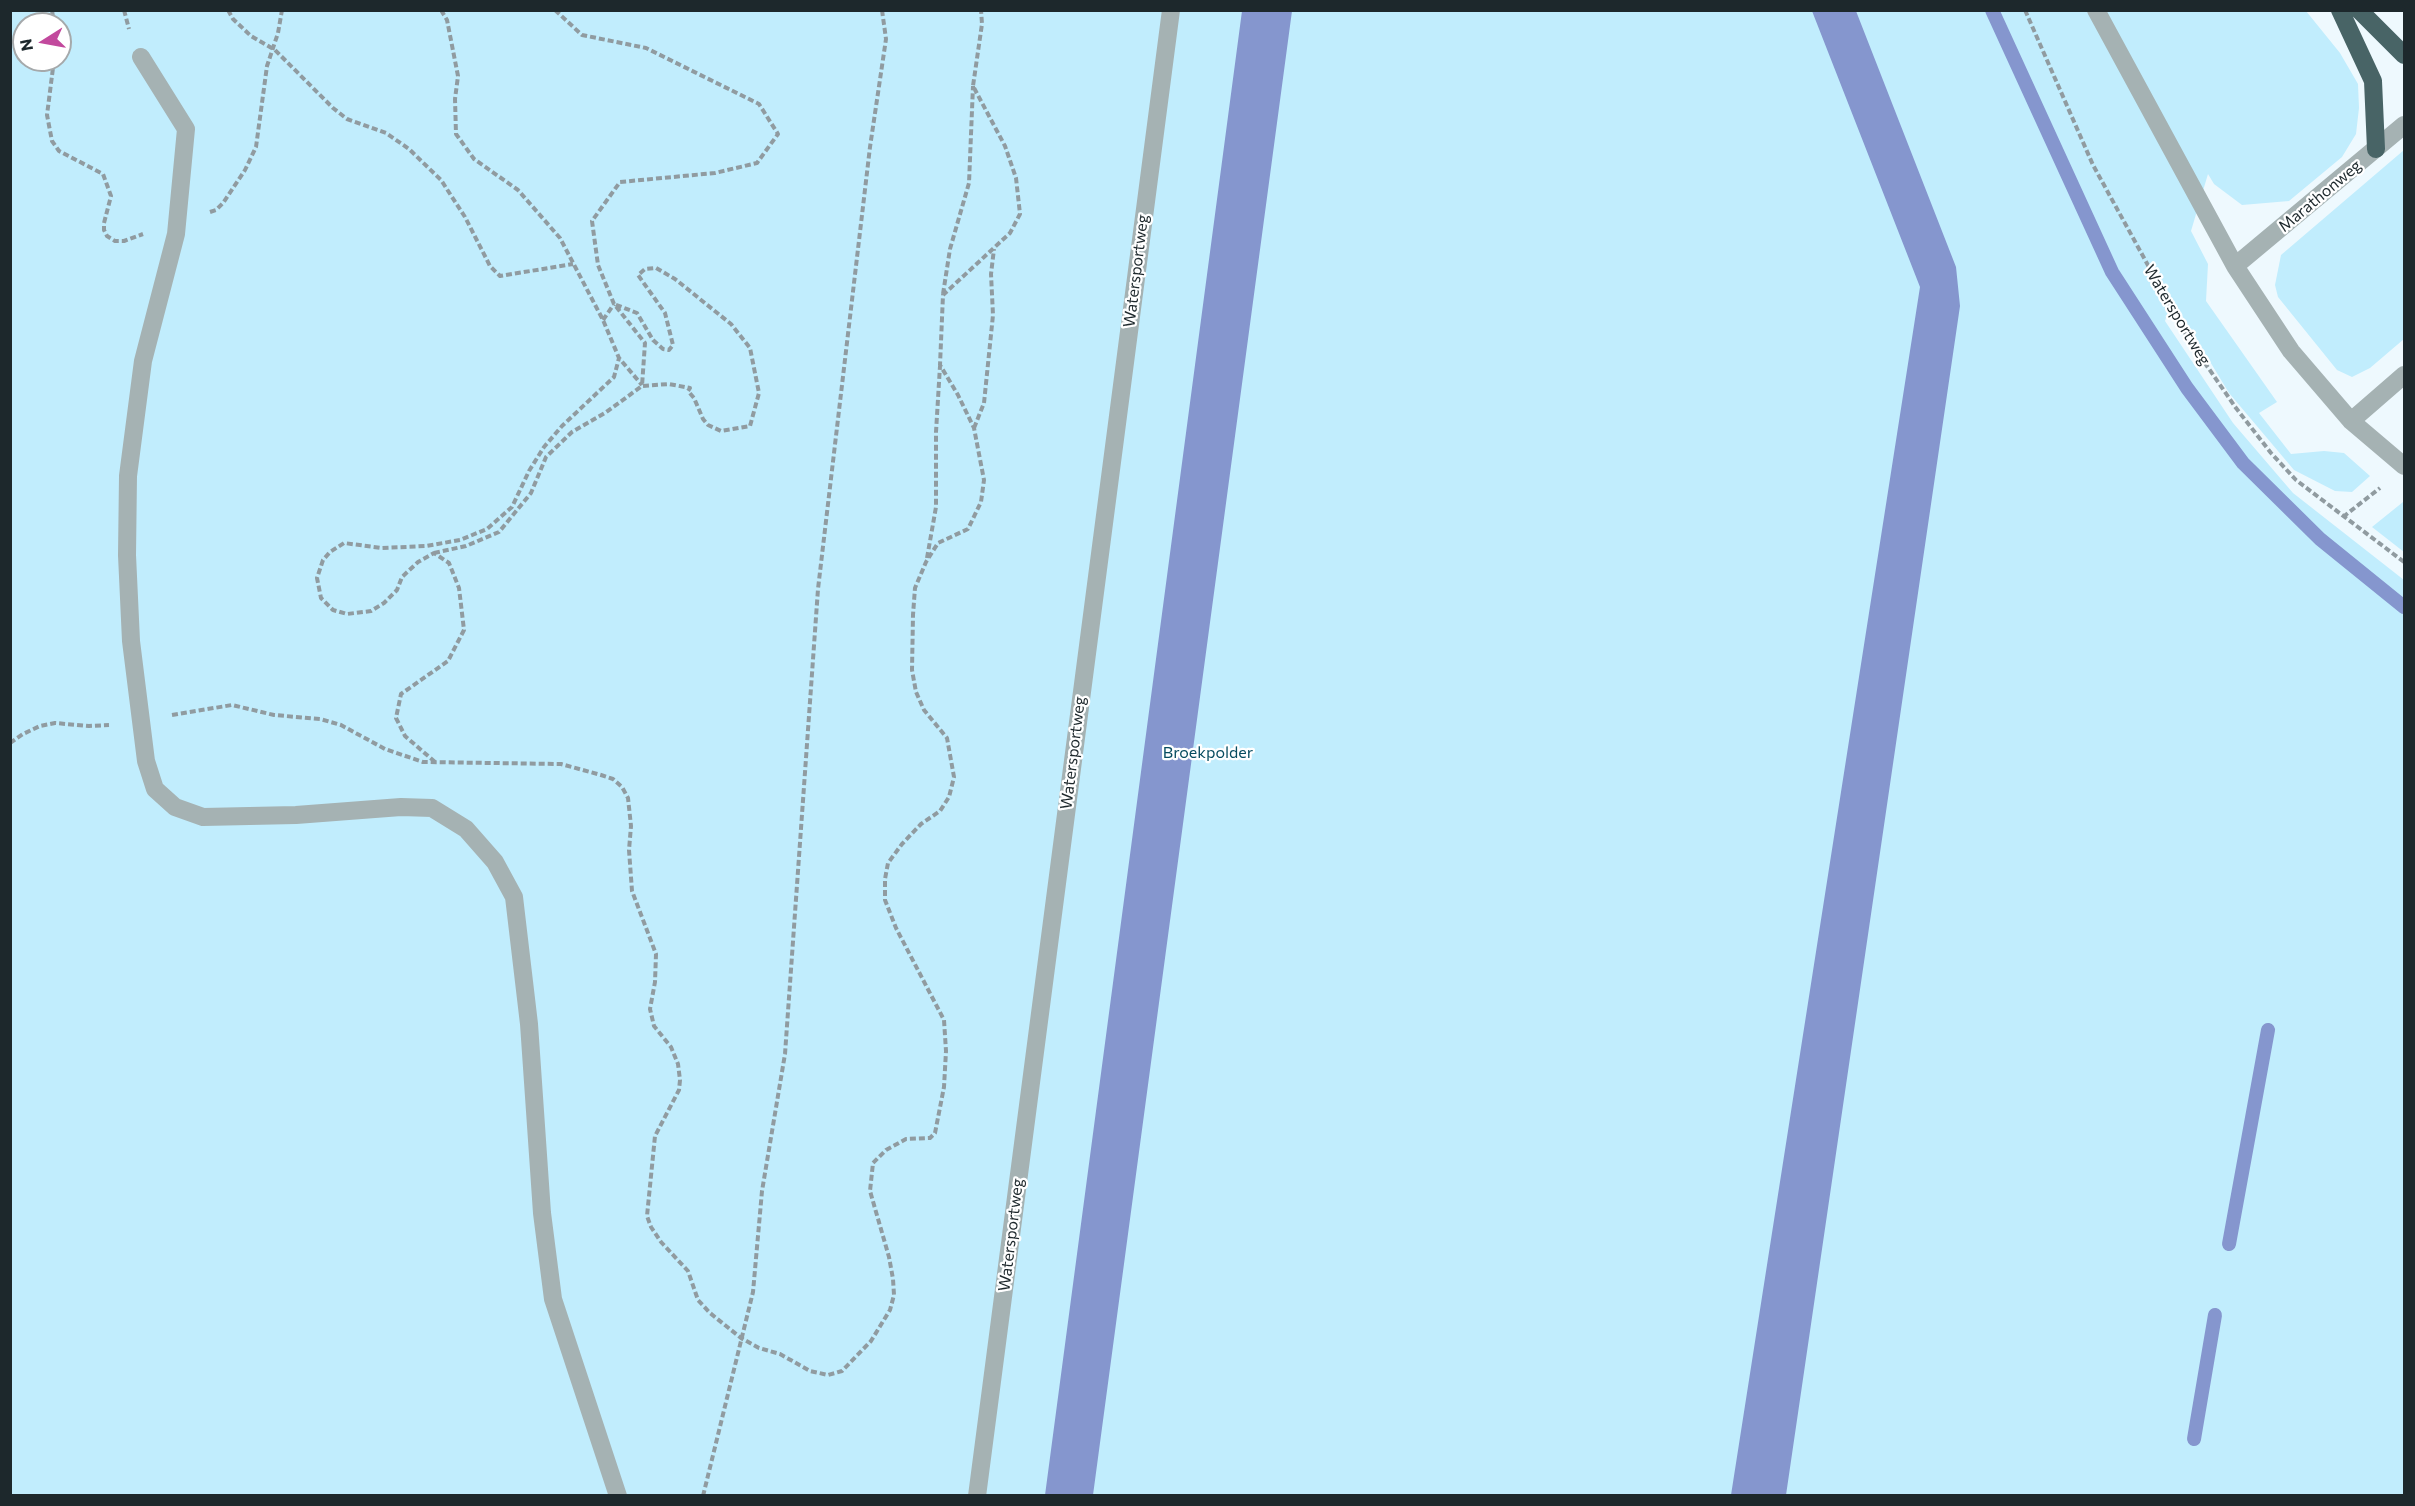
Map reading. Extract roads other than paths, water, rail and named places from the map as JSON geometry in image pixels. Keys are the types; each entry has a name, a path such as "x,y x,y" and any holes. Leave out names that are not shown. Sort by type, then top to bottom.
{"highway":[{"path":"2340,10 2373,81 2376,149"},
{"path":"2359,10 2404,55"}],"street":[{"name":"Watersportweg","path":"977,1496 1171,10"},
{"path":"2096,10 2235,266 2291,351 2351,421 2404,466"},
{"path":"141,57 186,129 176,234 143,361 128,476 127,555 131,630 146,761 156,789 174,807 203,817 296,815 401,807 432,808 466,829 495,862 514,897 529,1024 542,1213 553,1299 618,1496"},
{"name":"Marathonweg","path":"2235,266 2404,125"},
{"path":"2351,421 2404,375"}],"water":[{"path":"1242,11 1292,11 1093,1495 1045,1495"},
{"path":"1812,11 1856,11 1956,267 1960,306 1786,1495 1731,1495 1920,287"}],"waterway":[{"path":"1992,10 2112,272 2187,388 2243,463 2320,539 2404,607"},
{"path":"2229,1244 2268,1030"},
{"path":"2194,1439 2215,1315"}],"park label":[{"name":"Broekpolder","path":"1208,753"}]}
